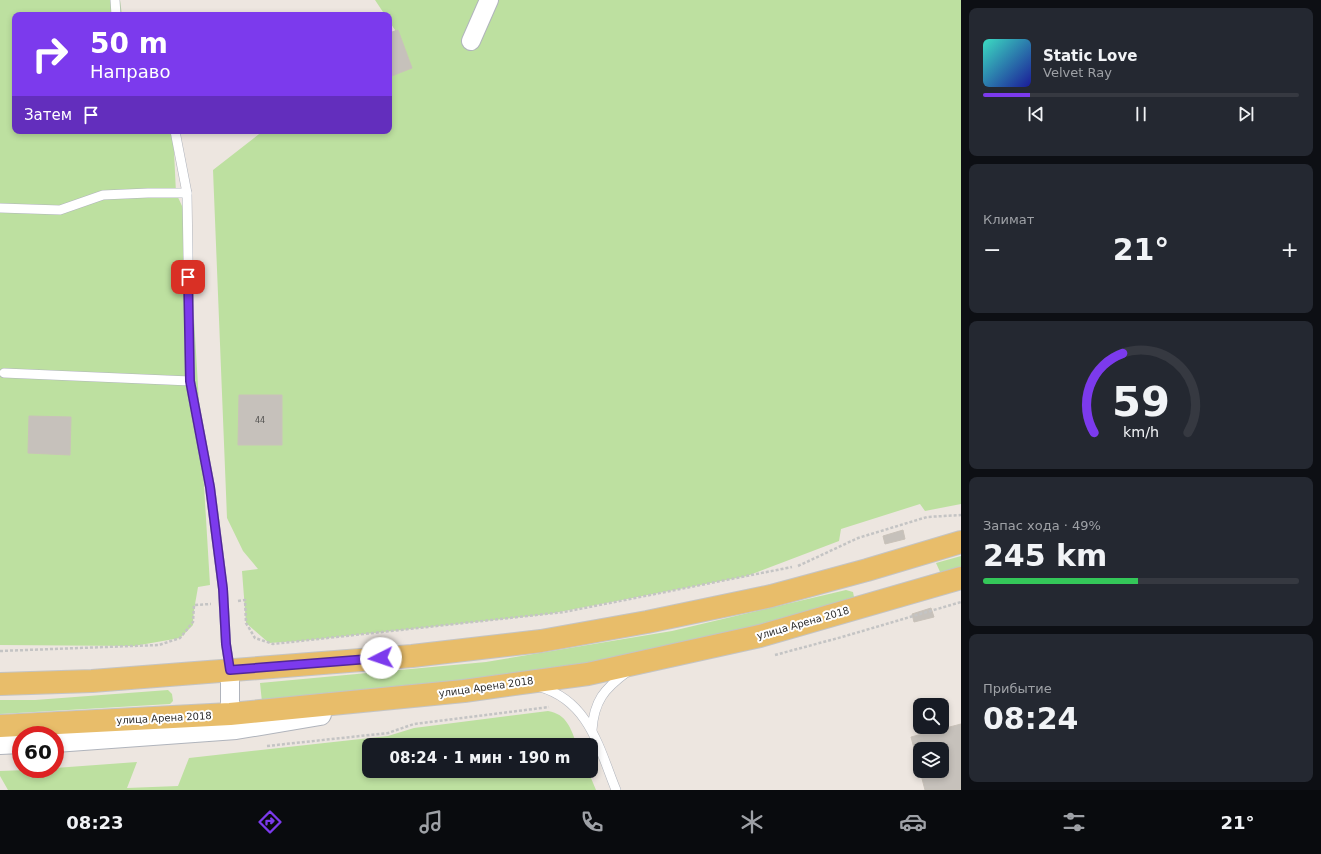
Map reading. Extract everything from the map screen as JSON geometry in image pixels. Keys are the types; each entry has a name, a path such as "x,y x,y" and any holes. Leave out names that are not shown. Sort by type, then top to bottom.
{"main road":[{"path":"0,684 92,680 412,656 549,640 647,622 771,596 867,570 961,542"},
{"name":"улица Арена 2018","path":"0,726 230,714 464,691 588,674 760,636 961,578"},
{"path":"64,740 236,728 464,691"},
{"path":"0,743 12,742"}],"street":[{"path":"471,41 489,0"},
{"path":"230,670 230,714"}],"lane":[{"path":"115,0 116,12"},
{"path":"176,134 187,193 190,381 210,487 223,589 226,644 230,670"},
{"path":"0,208 60,210 103,196 148,193 187,193"},
{"path":"4,373 190,381"},
{"path":"592,730 593,714 598,702 607,689 638,664"},
{"path":"511,684 535,686 551,690 563,696 573,704 592,730 616,790"}],"path":[{"path":"245,600 246,623 255,638 272,644 564,612 798,566 864,536 927,517 961,515"},
{"path":"0,651 159,645 180,638 193,622 194,605"},
{"path":"263,746 388,733 414,724 544,706 556,706"}],"green space":[{"path":"0,0 120,0 122,12 12,12 12,134 173,134 176,193 188,219 210,585 198,587 193,625 180,638 134,646 0,645"},
{"path":"375,0 961,0 961,504 925,511 920,504 841,529 839,541 747,576 549,614 300,641 269,643 246,623 242,571 258,569 243,551 227,518 213,170 259,134 392,134 392,40 395,30 392,26 392,12 383,12"},
{"path":"961,556 961,569 941,574 936,563"},
{"path":"846,590 853,592 855,602 665,652 468,681 262,702 260,683 486,662 672,631"},
{"path":"168,690 172,694 173,701 170,704 0,714 0,700 35,700"},
{"path":"548,711 560,715 564,719 574,738 370,738 388,736 414,728"},
{"path":"362,739 362,778 591,778 596,790 8,790 0,776 0,771 12,771 12,778 64,778 64,767 137,762 127,788 178,786 189,758"}],"building":[{"path":"398,30 412,68 392,76 392,32"},
{"path":"239,395 282,395 282,445 238,445"},
{"path":"29,416 71,417 70,455 28,453"},
{"path":"903,530 905,539 885,544 883,536"},
{"path":"931,608 934,617 914,622 912,614"},
{"path":"961,724 961,790 925,790 922,778 949,778 949,742 913,742 913,745 911,737 923,734 949,734 949,727"}],"route":[{"path":"188,277 190,381 210,487 223,589 226,644 230,670 381,658"}]}
